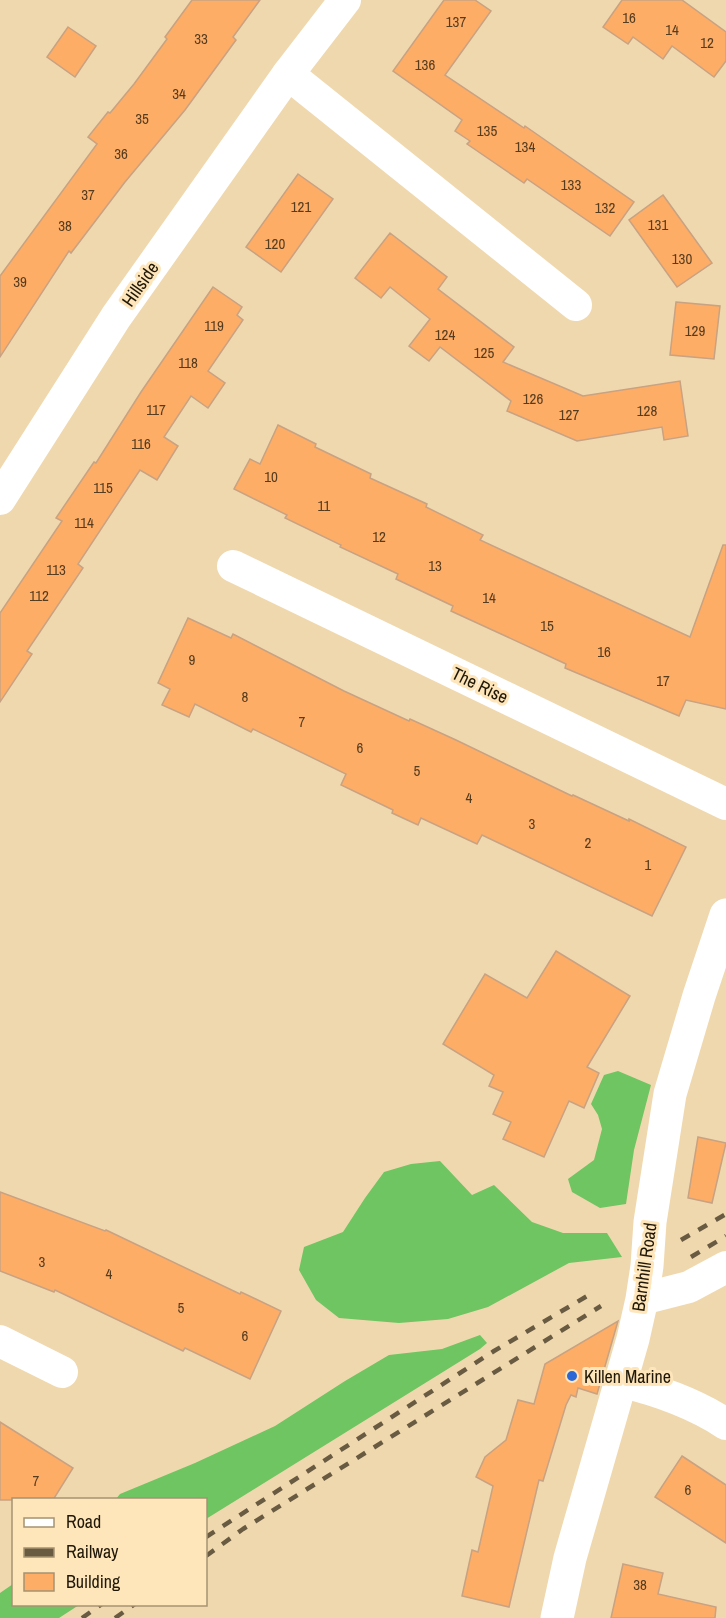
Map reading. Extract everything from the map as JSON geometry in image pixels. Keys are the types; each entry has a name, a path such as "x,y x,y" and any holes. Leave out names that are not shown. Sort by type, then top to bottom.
{"main road":[{"name":"Barnhill Road","path":"557,1618 570,1558 619,1381 633,1339 642,1299 650,1222 670,1094 726,915"}],"street":[{"name":"Hillside","path":"0,499 116,317 288,74 345,0"},
{"path":"288,74 576,305"},
{"name":"The Rise","path":"233,566 726,804"},
{"path":"642,1299 689,1287 726,1267"},
{"path":"0,1341 62,1372"},
{"path":"619,1381 639,1385 703,1409 726,1424"}],"green space":[{"path":"618,1071 651,1085 634,1150 626,1204 600,1208 572,1192 568,1179 594,1160 602,1129 598,1115 591,1104 604,1075"},
{"path":"440,1161 472,1195 494,1185 532,1222 563,1233 607,1233 622,1257 569,1263 488,1307 448,1319 399,1323 339,1318 316,1300 299,1270 304,1247 343,1232 384,1172 411,1164"},
{"path":"480,1335 487,1343 207,1518 207,1498 117,1498 120,1494 275,1426 389,1355 442,1349"},
{"path":"12,1585 12,1606 77,1606 59,1618 0,1618 0,1593"}],"building":[{"path":"192,0 260,0 233,37 236,40 185,110 125,182 71,253 69,251 0,357 0,276 97,144 88,137 134,84"},
{"path":"444,0 475,0 491,11 445,75 524,128 525,126 634,202 610,236 527,179 524,183 467,144 470,141 455,131 462,120 393,71"},
{"path":"622,0 682,0 726,32 726,61 714,77 672,46 663,59 633,37 628,44 603,27"},
{"path":"68,27 96,46 75,77 47,57"},
{"path":"298,174 333,199 281,272 246,247"},
{"path":"663,195 712,263 677,287 629,220"},
{"path":"390,233 447,277 438,289 514,347 503,362 583,396 680,381 688,436 664,440 662,427 577,441 507,411 511,401 440,347 429,361 409,346 430,319 390,287 381,298 355,278"},
{"path":"213,287 242,307 237,315 243,320 208,371 225,383 208,408 191,396 164,437 178,446 157,480 140,470 78,564 83,568 27,651 32,654 0,702 0,613 62,521 56,518 94,462 96,463 141,392"},
{"path":"676,302 720,306 714,359 670,355"},
{"path":"278,425 316,444 315,447 371,474 370,478 427,504 426,507 483,535 480,540 690,637 723,545 726,545 726,709 686,700 679,716 565,668 566,664 451,611 453,606 396,579 398,574 340,547 341,545 285,518 287,515 234,489 250,459 260,464"},
{"path":"188,618 231,638 233,634 344,691 409,721 410,719 686,847 652,916 482,835 477,844 421,818 418,825 392,813 393,810 341,785 346,774 253,729 251,732 195,704 189,717 162,705 170,689 158,683"},
{"path":"556,951 630,996 587,1067 599,1073 584,1108 569,1101 544,1157 503,1139 511,1122 493,1114 503,1092 489,1086 494,1075 443,1044 485,974 527,998"},
{"path":"698,1137 726,1143 712,1203 688,1198"},
{"path":"0,1192 106,1230 281,1311 250,1379 185,1348 183,1351 55,1290 54,1292 0,1271"},
{"path":"618,1321 597,1394 578,1388 576,1397 571,1395 566,1405 543,1481 539,1480 509,1607 462,1596 472,1550 478,1552 493,1486 476,1477 485,1457 506,1440 518,1400 534,1404 545,1364"},
{"path":"0,1422 73,1468 54,1498 0,1500"},
{"path":"682,1456 726,1485 726,1543 655,1497"},
{"path":"623,1564 663,1573 658,1594 716,1607 715,1618 611,1618"}],"railway":[{"path":"681,1240 726,1214"},
{"path":"691,1257 726,1236"},
{"path":"207,1536 494,1351 594,1292"},
{"path":"207,1555 243,1529 601,1306"},
{"path":"82,1618 99,1606"},
{"path":"115,1618 132,1606"}],"place":[{"name":"Killen Marine","path":"572,1376"}]}
